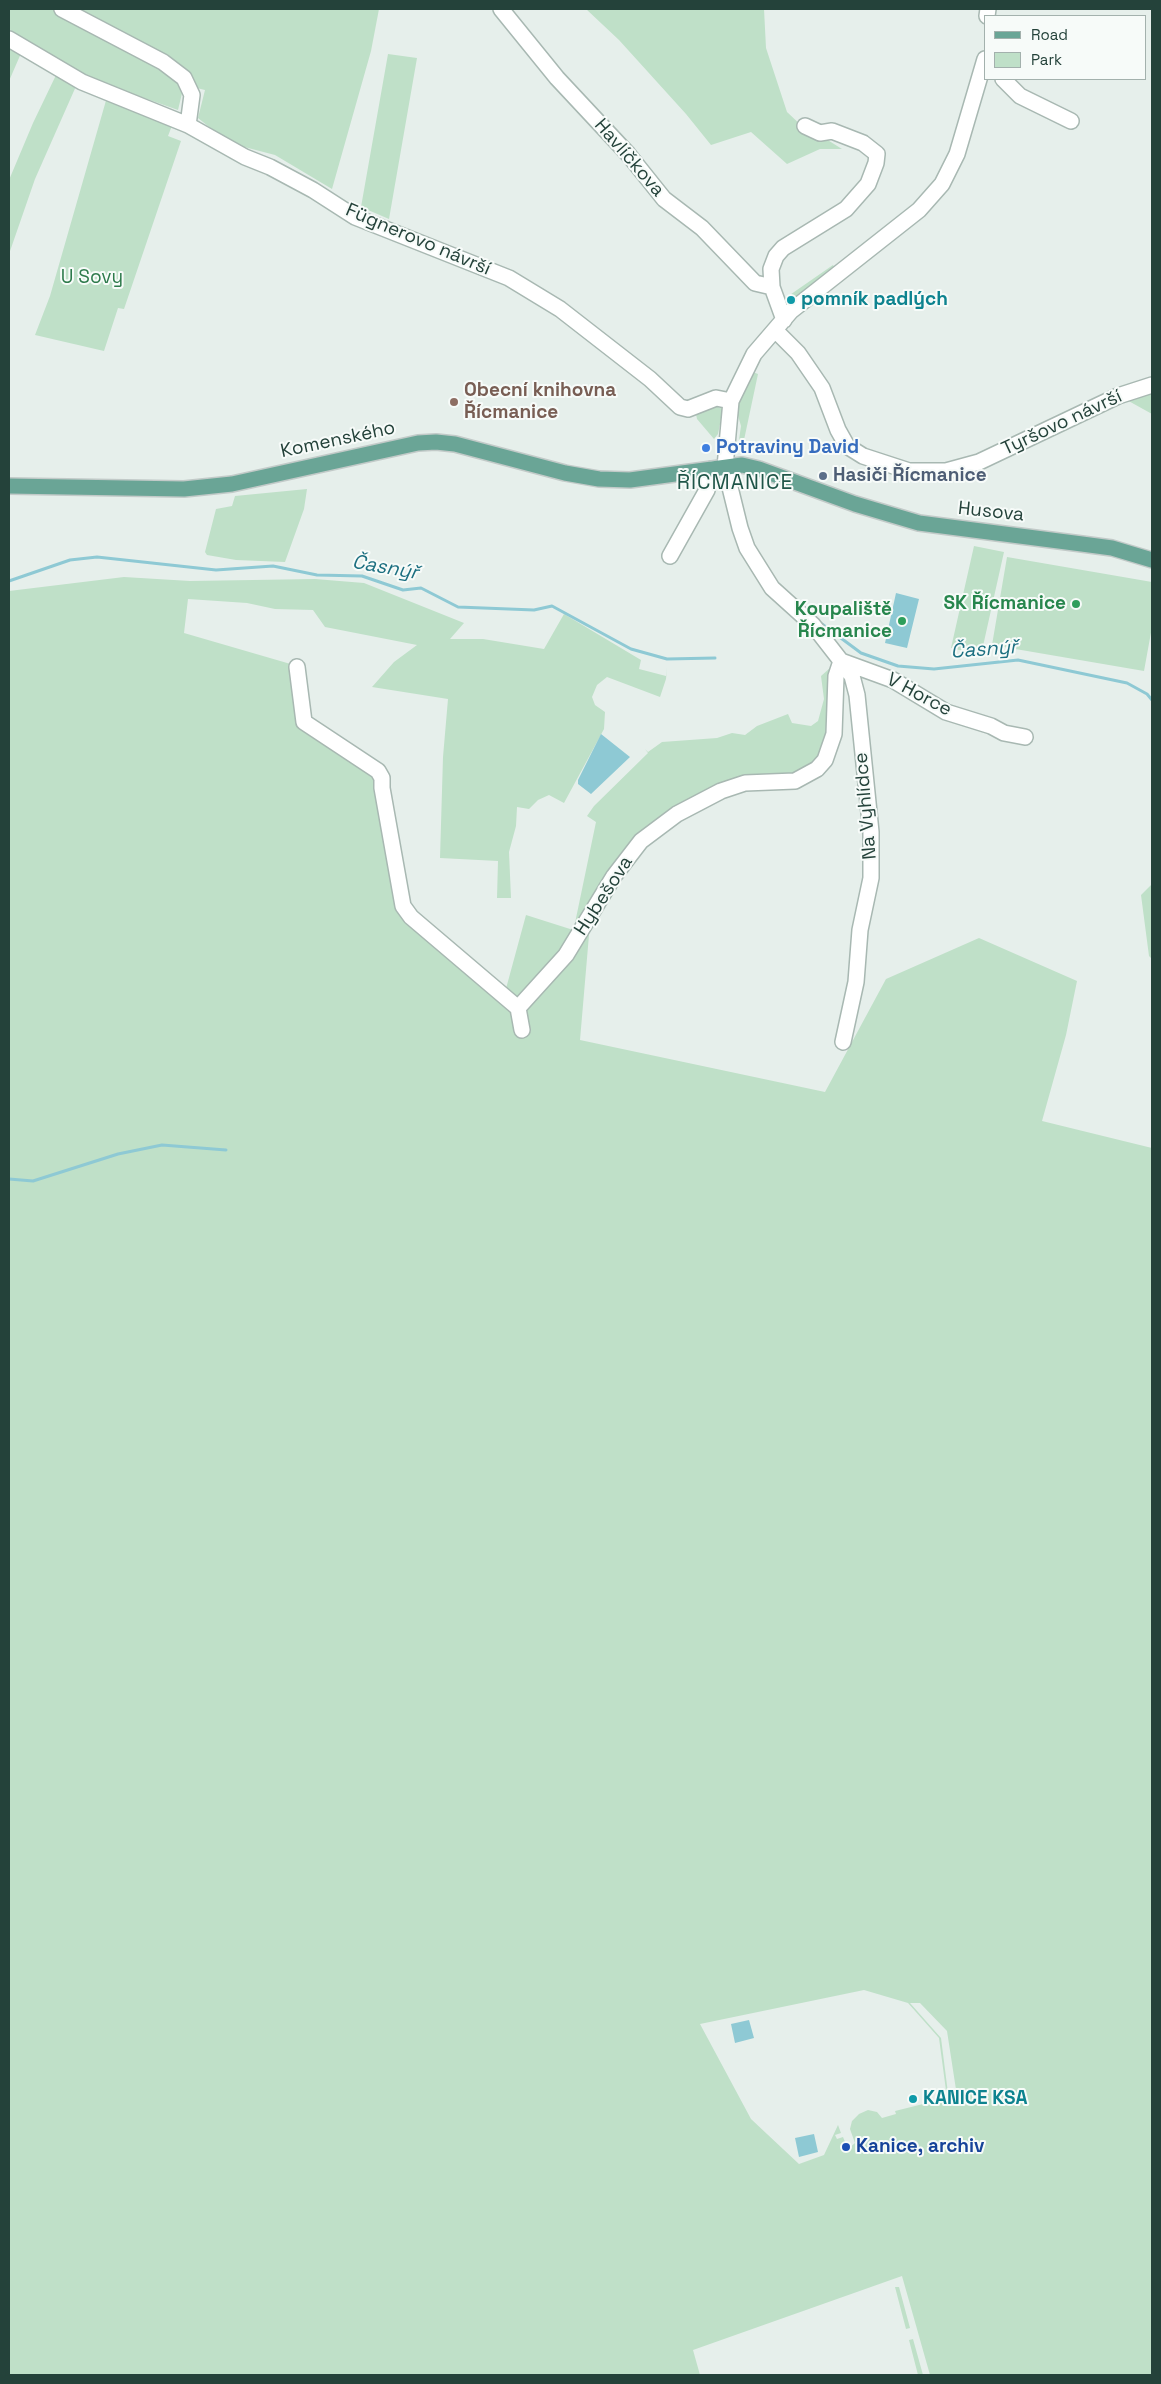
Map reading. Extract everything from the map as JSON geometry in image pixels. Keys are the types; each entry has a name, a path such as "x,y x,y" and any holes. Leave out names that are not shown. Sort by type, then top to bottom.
{"main road":[{"name":"Komenského","path":"9,486 184,489 232,484 418,443 434,442 455,444 565,473 599,479 630,480 719,468"},
{"name":"Husova","path":"719,468 742,465 759,469 828,494 919,523 1112,548 1152,560"}],"street":[{"path":"62,9 162,62 184,78 192,95 188,125"},
{"name":"Havlíčkova","path":"501,9 557,78 628,154 664,198 702,228 756,282 772,288"},
{"name":"Fügnerovo návrší","path":"9,39 82,82 188,125 228,148 270,167 313,190 355,217 509,278 560,309 645,375 680,407 688,409 716,398 732,401"},
{"path":"670,556 719,468 732,401 754,354 792,311 919,210 935,194 948,174 957,154 984,63"},
{"path":"1003,80 1020,96 1071,121"},
{"path":"779,325 772,288 771,269 776,256 783,248 846,209 868,184 876,163 877,154 863,144 832,131 820,133 805,126"},
{"name":"Tyršovo návrší","path":"779,325 822,388 838,430 847,446 863,456 909,471 946,471 979,462 1118,396 1152,385"},
{"name":"Na Vyhlídce","path":"719,468 743,538 762,574 772,588 813,625 852,676 857,695 871,832 871,878 860,930 856,982 843,1042"},
{"name":"V Horce","path":"841,662 893,680 946,712 991,726 1004,733 1025,737"},
{"name":"Hybešova","path":"518,1008 566,955 614,876 641,842 677,814 721,791 745,783 795,781 817,769 825,760 834,734 836,676 841,662"},
{"path":"296,667 304,722 378,771 382,778 382,788 403,906 411,917 518,1008 522,1030"}],"green space":[{"path":"9,9 379,9 371,51 332,189 275,155 229,143 198,118 205,90 184,85 178,110 102,83 50,57 9,29"},
{"path":"586,9 764,9 766,48 787,112 803,127 842,149 820,149 787,164 751,132 711,145 686,114 619,40"},
{"path":"9,42 22,51 9,81"},
{"path":"388,54 417,58 389,219 361,207"},
{"path":"57,73 77,84 35,179 9,254 9,180"},
{"name":"U Sovy","path":"107,97 173,123 168,136 181,141 124,309 118,308 104,351 35,335 50,296"},
{"path":"833,265 835,269 793,305 784,299"},
{"path":"750,371 758,374 744,440 739,440 741,426 737,412 742,388"},
{"path":"1152,389 1152,414 1125,399"},
{"path":"713,405 723,409 718,434 714,439 697,419 696,414 706,406"},
{"path":"307,489 304,509 285,562 236,560 207,555 205,552 216,509 232,506 235,496"},
{"name":"SK Řícmanice","path":"974,546 1004,552 981,655 951,648"},
{"name":"SK Řícmanice","path":"1007,557 1152,582 1152,627 1144,671 992,645"},
{"path":"124,577 190,581 315,579 364,583 464,623 450,639 483,639 544,649 564,614 641,660 639,669 666,676 667,667 666,679 660,697 607,677 597,685 592,697 595,705 605,712 604,729 564,803 549,795 538,800 529,809 517,807 516,826 509,852 511,898 497,898 498,861 440,858 443,757 448,699 372,687 394,662 417,645 325,627 313,610 275,609 247,603 188,599 184,633 294,665 299,722 376,777 401,912 504,996 526,915 589,935 580,1040 825,1092 886,979 979,938 1077,981 1066,1035 1042,1121 1152,1148 1152,2375 930,2375 902,2276 693,2350 700,2375 9,2375 9,591","holes":["864,1990 908,2003 939,2038 947,2098 895,2111 896,2114 882,2118 877,2112 868,2110 859,2114 852,2121 850,2129 855,2143 848,2149 843,2137 837,2139 835,2135 841,2133 838,2125 824,2155 799,2164 751,2119 700,2024","910,2003 920,2003 947,2031 957,2096 949,2101 941,2038"]},
{"path":"830,668 829,732 822,754 809,768 788,776 734,781 614,868 575,923 596,822 587,816 594,806 648,753 645,749 648,752 662,742 717,738 732,733 745,735 757,726 788,714 792,723 811,726 818,721 824,699 821,676"},
{"path":"1152,884 1152,959 1149,956 1141,895"},
{"path":"895,2287 899,2287 910,2328 906,2329"},
{"path":"913,2339 923,2375 918,2375 909,2340"}],"water":[{"name":"Koupaliště Řícmanice","path":"896,593 919,599 907,648 885,643"},
{"path":"601,734 630,757 591,794 578,784 578,780"},
{"path":"749,2020 754,2038 735,2043 731,2024"},
{"path":"814,2134 818,2152 799,2157 795,2138"}],"waterway":[{"name":"Časnýř","path":"9,581 70,560 97,557 216,570 273,566 317,575 362,576 403,590 421,588 458,607 534,610 552,606 631,649 667,659 715,658"},
{"name":"Časnýř","path":"822,624 861,653 898,666 934,669 1018,660 1127,683 1147,694 1152,700"},
{"path":"9,1179 33,1181 118,1154 162,1145 226,1150"}],"place":[{"name":"pomník padlých","path":"791,300"},
{"name":"Obecní knihovna Řícmanice","path":"454,402"},
{"name":"Potraviny David","path":"706,448"},
{"name":"Hasiči Řícmanice","path":"823,476"},
{"name":"SK Řícmanice","path":"1076,604"},
{"name":"Koupaliště Řícmanice","path":"902,621"},
{"name":"KANICE KSA","path":"913,2099"},
{"name":"Kanice, archiv","path":"846,2147"}],"district":[{"name":"ŘÍCMANICE","path":"735,483"}]}
